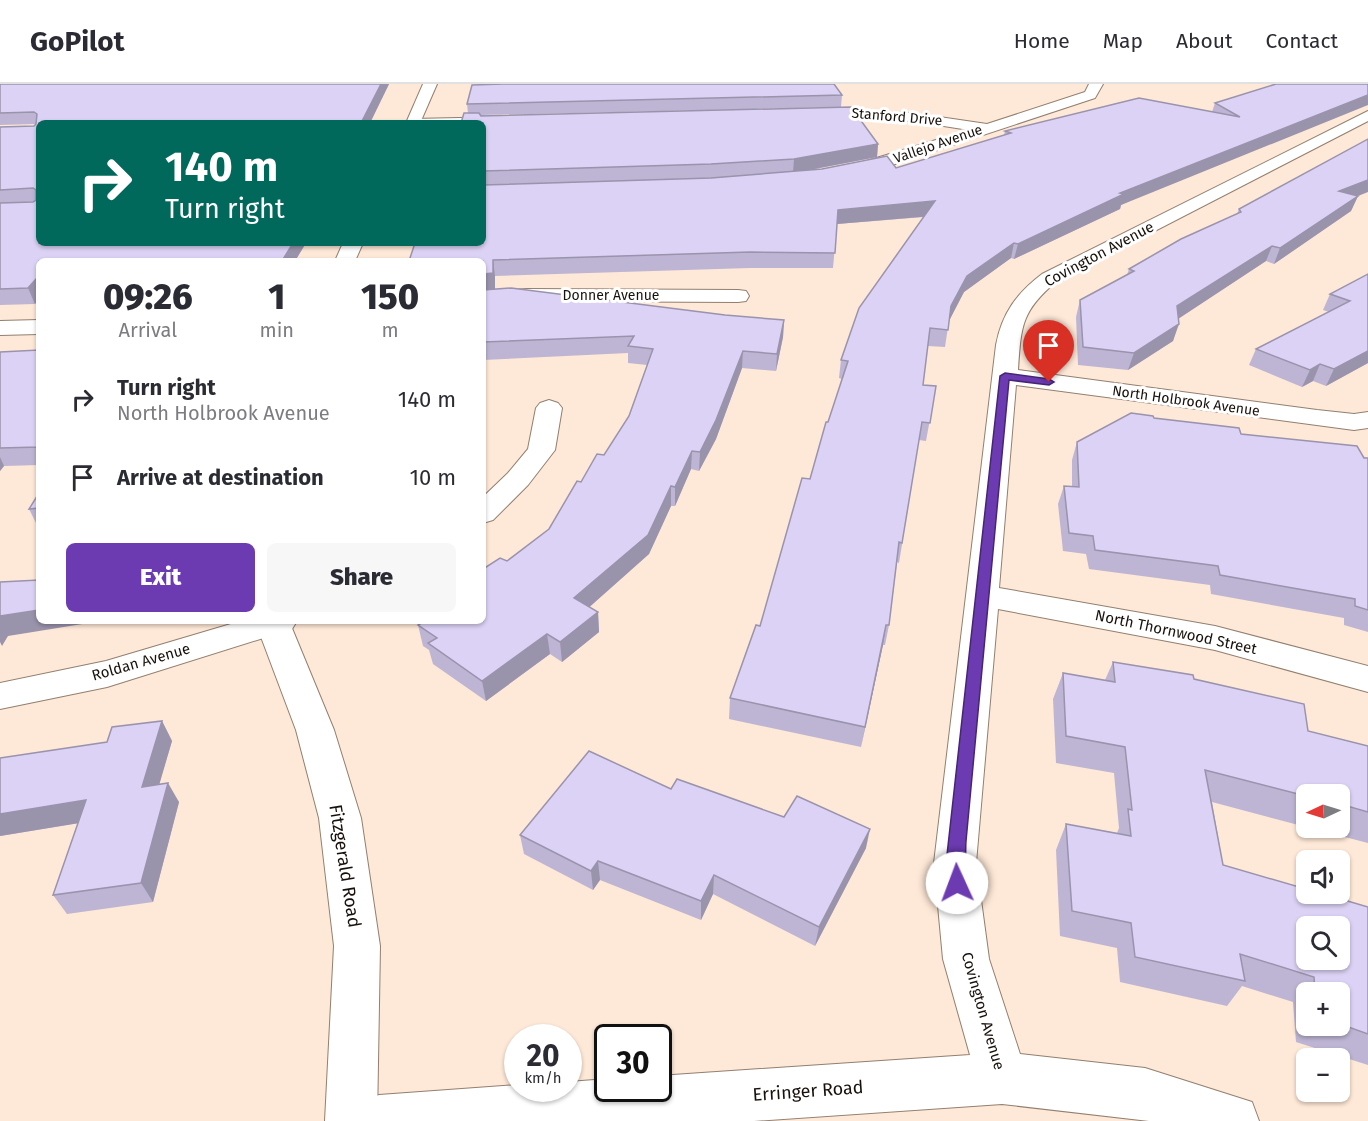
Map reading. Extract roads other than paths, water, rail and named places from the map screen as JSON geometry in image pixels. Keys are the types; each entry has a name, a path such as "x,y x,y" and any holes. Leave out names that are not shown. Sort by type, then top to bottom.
{"street":[{"path":"413,120 430,84"},
{"name":"Vallejo Avenue","path":"828,176 874,166 1090,95 1096,84"},
{"name":"Stanford Drive","path":"802,113 912,117 987,128"},
{"name":"Covington Avenue","path":"1002,1078 966,959 955,864 1010,327 1016,311 1029,292 1049,278 1368,115"},
{"path":"486,121 519,120"},
{"name":"Donner Avenue","path":"486,298 527,294 738,296"},
{"path":"0,328 36,327"},
{"name":"North Holbrook Avenue","path":"1005,376 1317,418 1354,422 1368,420"},
{"path":"486,511 518,479 542,450 549,408"},
{"name":"North Thornwood Street","path":"981,595 1215,638 1368,679"},
{"name":"Roldan Avenue","path":"0,696 107,674 269,624"},
{"name":"Fitzgerald Road","path":"276,624 315,730 340,818 357,946 351,1121"},
{"name":"Erringer Road","path":"379,1121 1002,1078 1145,1094 1233,1121"}]}
